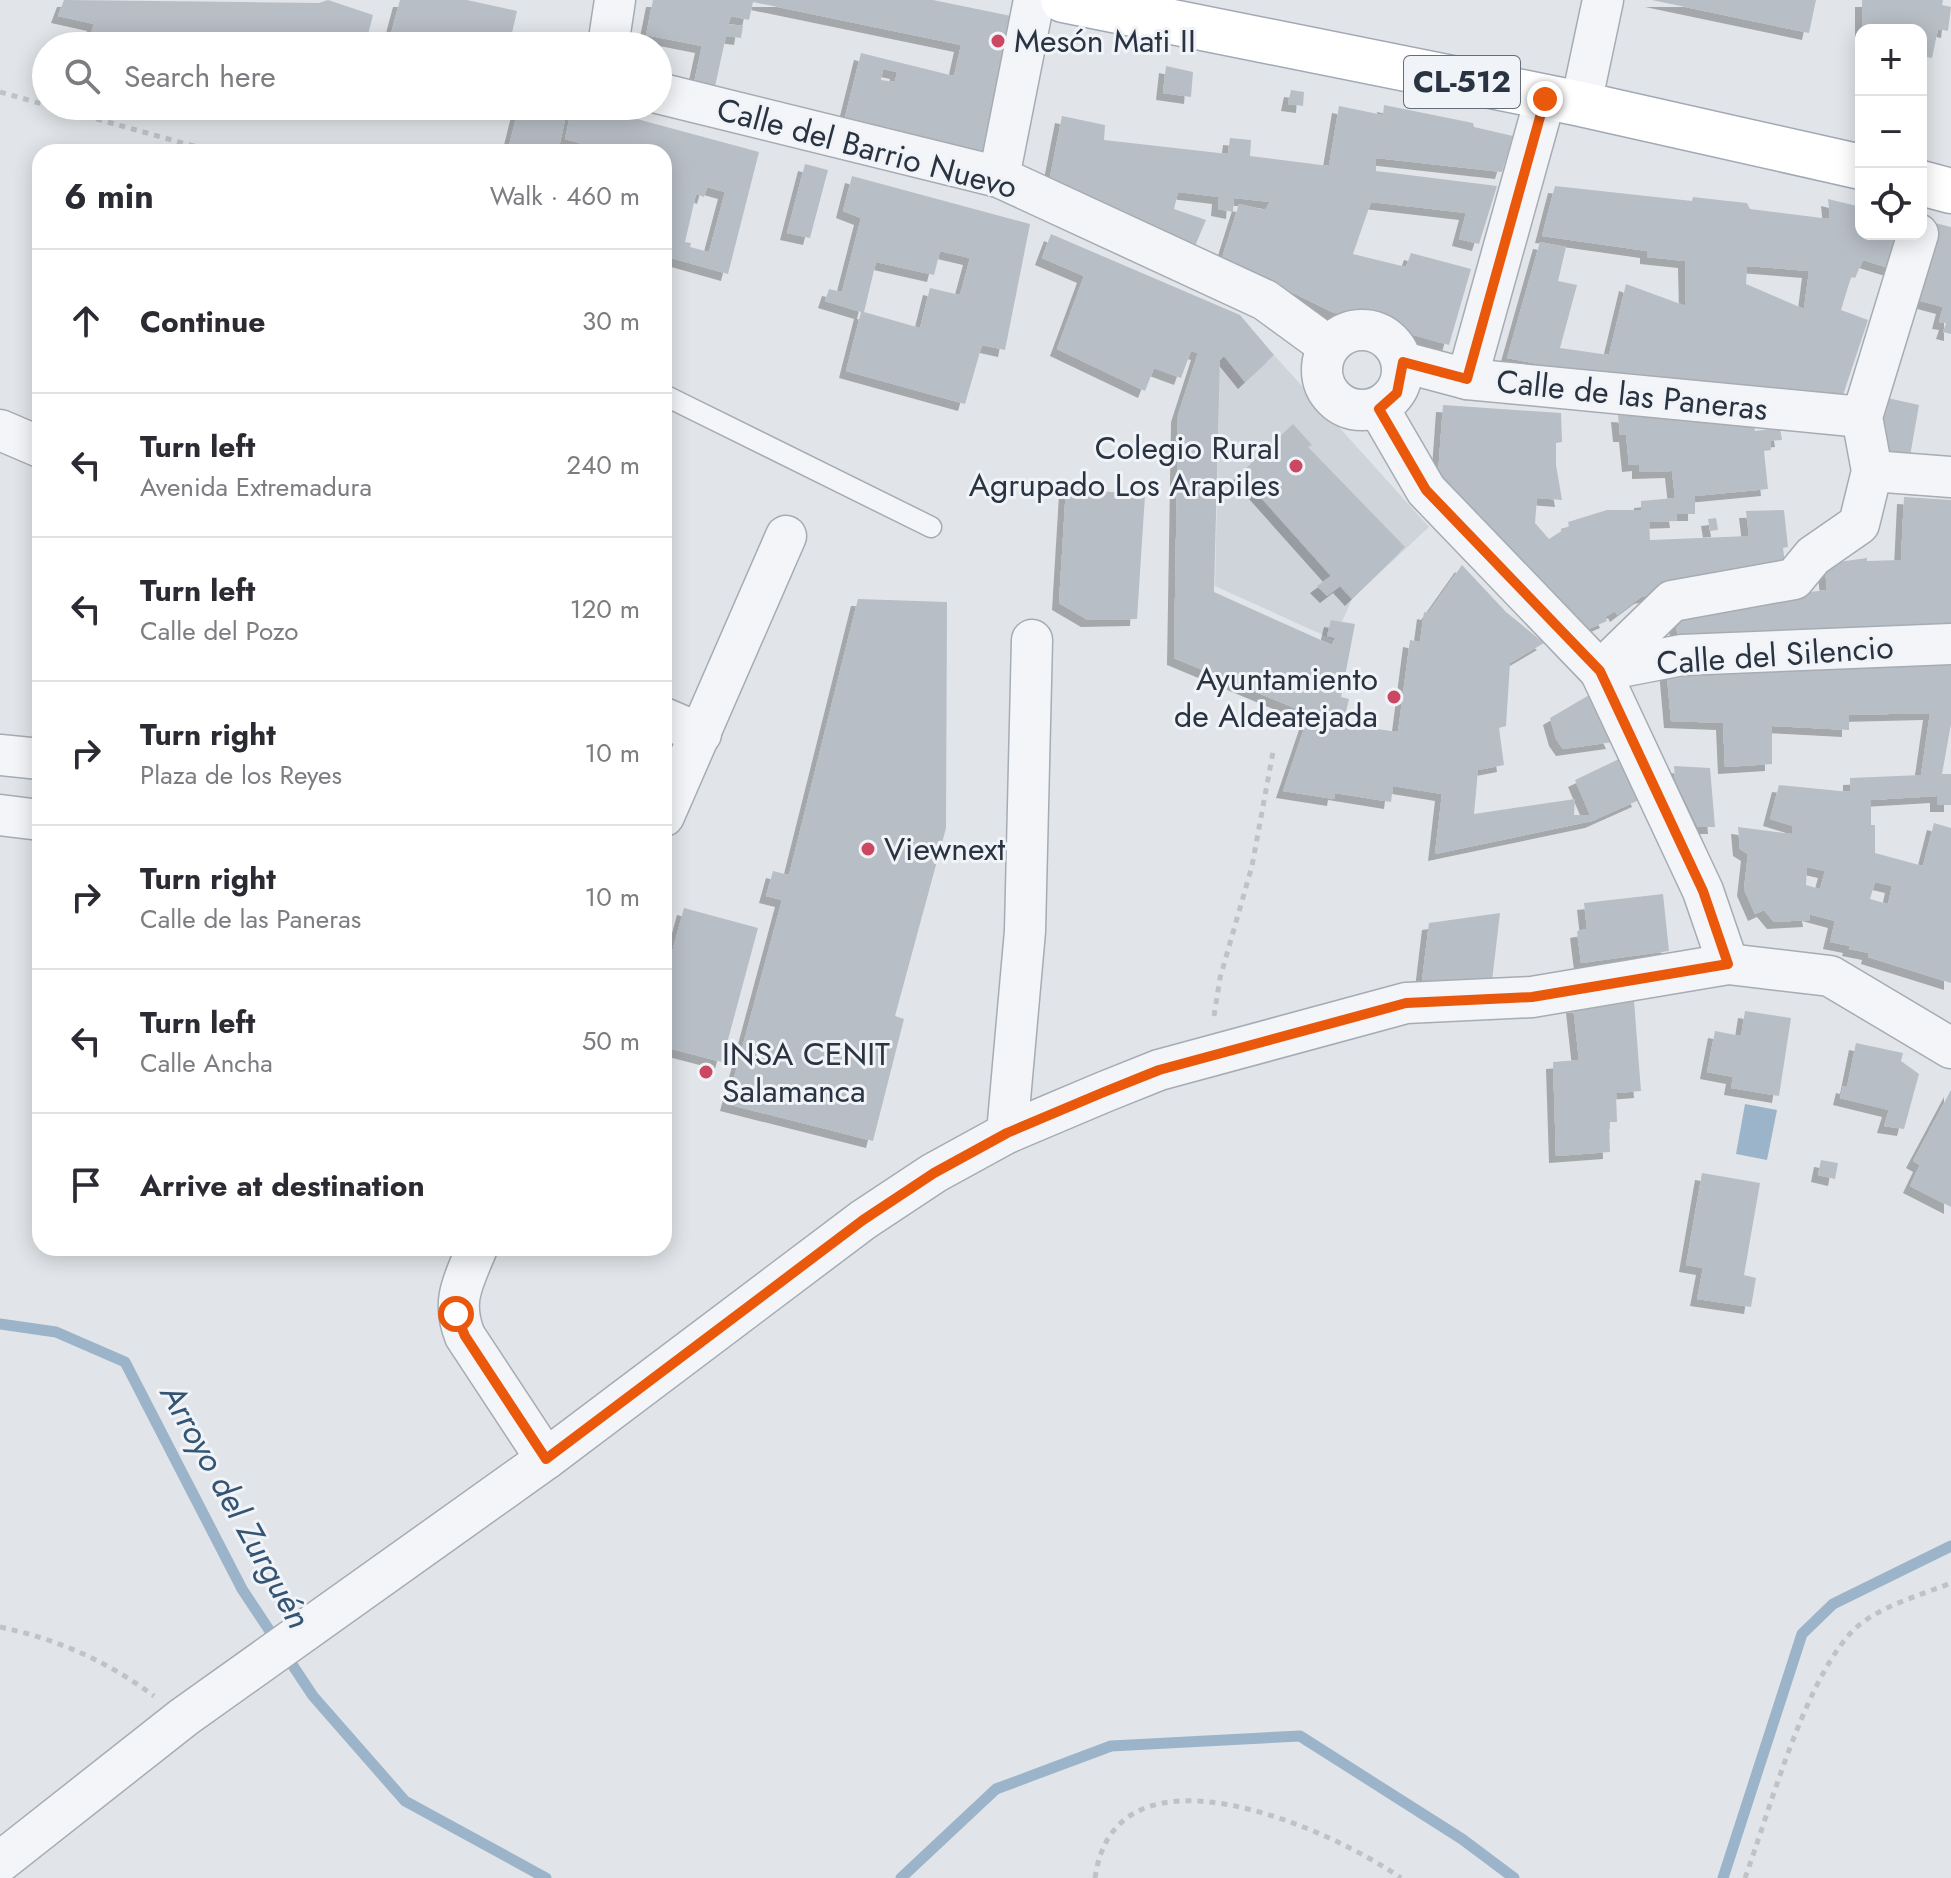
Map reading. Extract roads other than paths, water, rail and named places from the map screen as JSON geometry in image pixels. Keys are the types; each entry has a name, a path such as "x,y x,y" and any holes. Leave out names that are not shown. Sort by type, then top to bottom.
{"main road":[{"name":"CL-512","path":"1063,0 1162,10 1855,166"}],"street":[{"path":"609,32 612,0"},
{"path":"999,177 1034,0"},
{"path":"1467,379 1563,101 1603,0"},
{"name":"Calle del Barrio Nuevo","path":"672,96 999,177 1265,300 1328,346"},
{"path":"1600,671 1672,601 1794,579 1813,556 1859,524 1872,471 1862,417 1916,240"},
{"path":"1354,329 1389,337 1403,362 1397,393 1379,409 1351,411 1329,396 1320,366 1328,346 1354,329"},
{"name":"Calle de las Paneras","path":"1403,362 1467,379 1862,417"},
{"path":"1379,409 1426,490 1600,671 1703,891 1728,964"},
{"path":"0,430 32,444"},
{"path":"1872,471 1951,477"},
{"path":"672,798 786,536"},
{"path":"1007,1133 1025,931 1032,640"},
{"name":"Calle del Silencio","path":"1600,671 1682,655 1951,644"},
{"path":"672,721 701,734"},
{"path":"0,755 32,758"},
{"path":"0,815 32,819"},
{"path":"0,1862 184,1717 546,1459 863,1220 934,1173 1007,1133 1159,1070 1406,1003 1532,997 1728,964 1830,976 1951,1046"},
{"path":"474,1256 461,1286 456,1314 465,1336 546,1459"}],"lane":[{"path":"672,399 931,527"}],"water":[{"path":"1745,1104 1777,1110 1767,1160 1736,1154"}],"waterway":[{"name":"Arroyo del Zurguén","path":"0,1324 56,1332 125,1362 242,1589 313,1696 405,1801 546,1878"},
{"name":"Arroyo del Zurguén","path":"1723,1878 1802,1634 1833,1604 1951,1546"},
{"name":"Arroyo del Zurguén","path":"901,1878 996,1789 1111,1746 1300,1736 1462,1839 1514,1878"}],"place":[{"name":"Mesón Mati II","path":"998,41"},
{"name":"Colegio Rural Agrupado Los Arapiles","path":"1296,466"},
{"name":"Ayuntamiento de Aldeatejada","path":"1394,697"},
{"name":"Viewnext","path":"868,849"},
{"name":"INSA CENIT Salamanca","path":"706,1072"}]}
